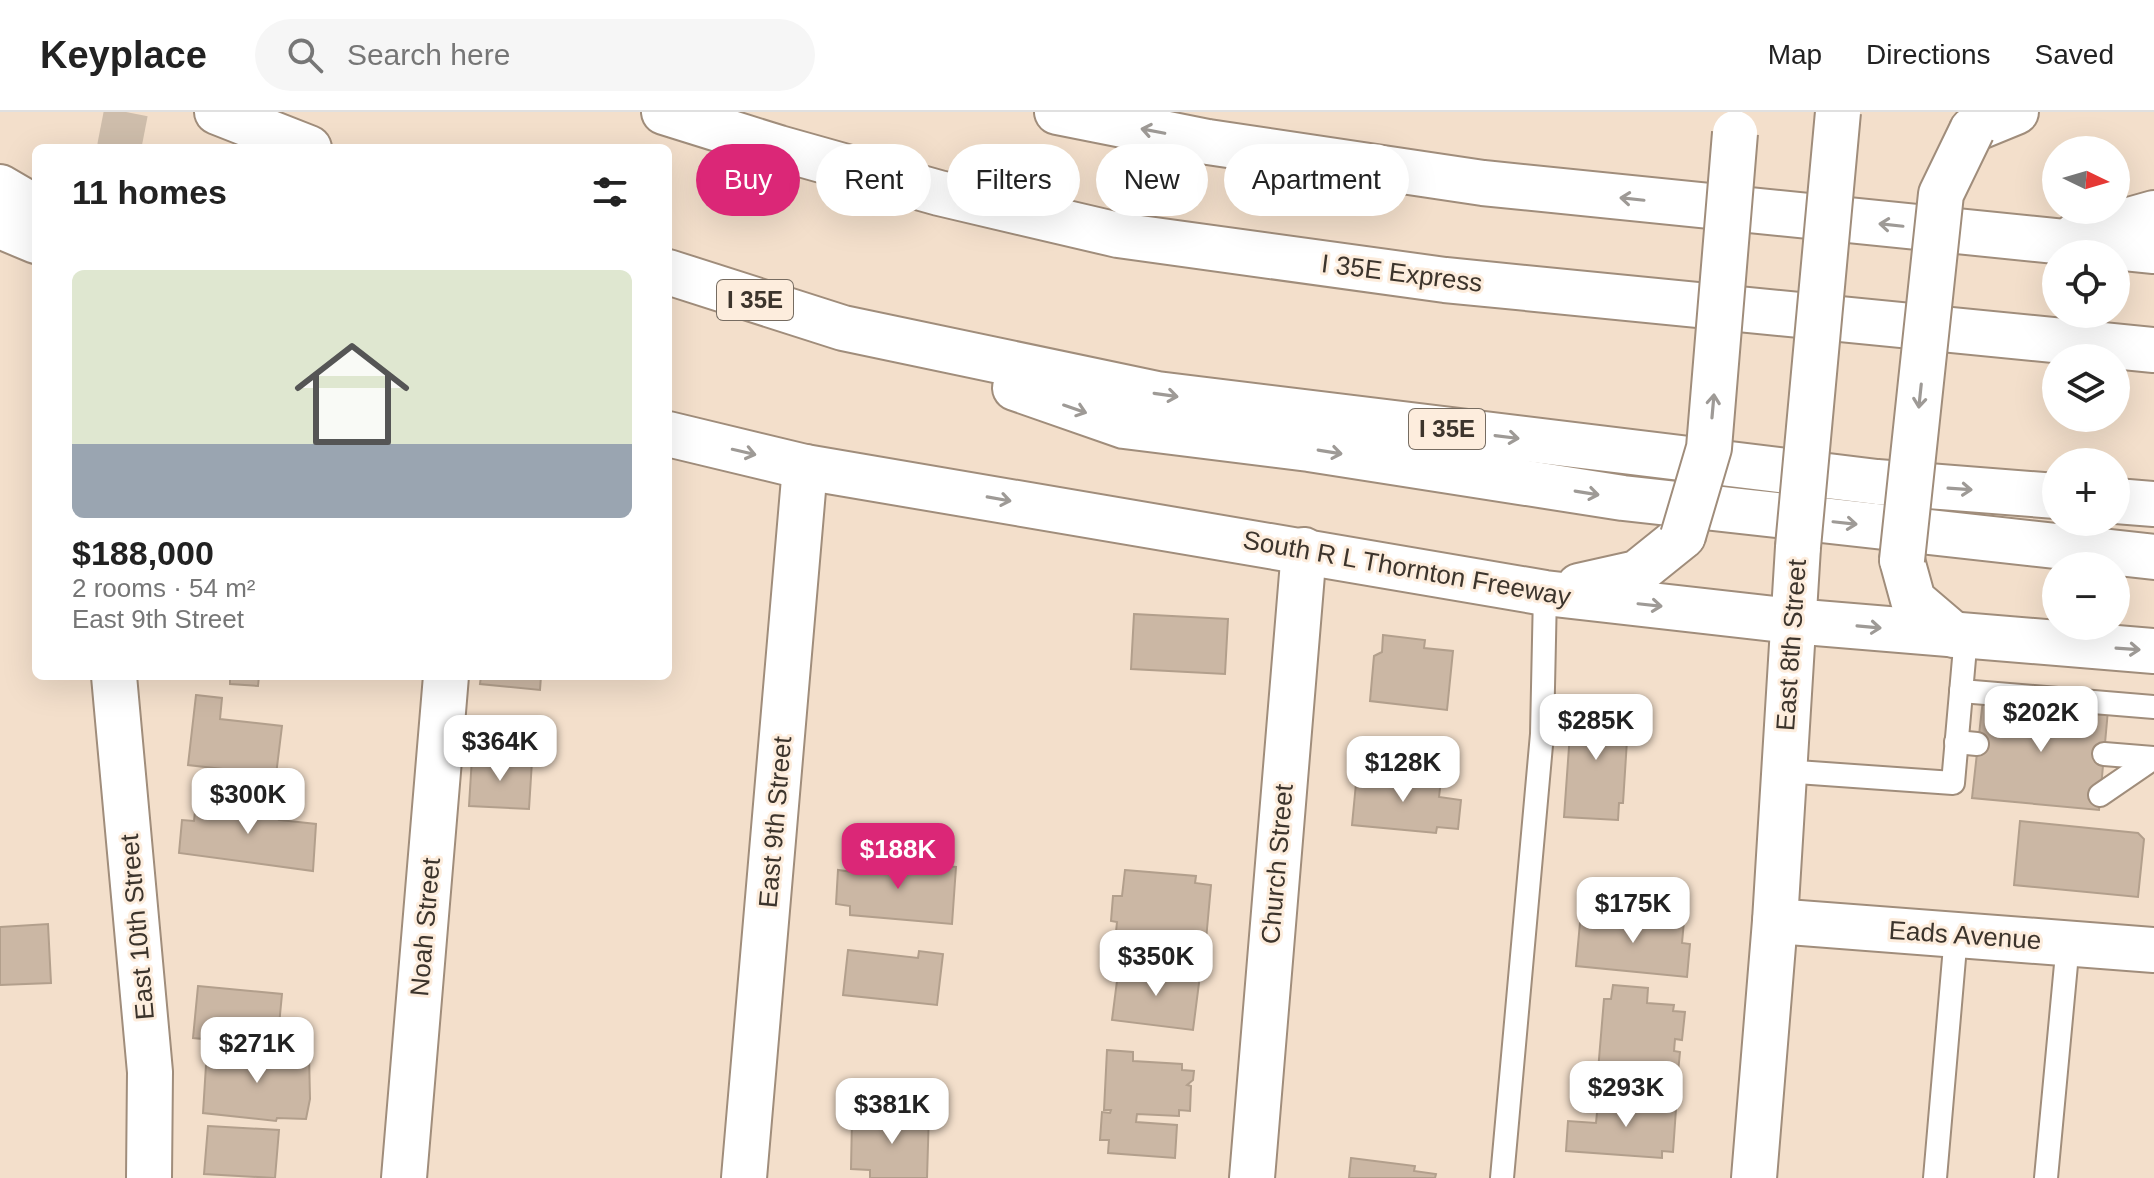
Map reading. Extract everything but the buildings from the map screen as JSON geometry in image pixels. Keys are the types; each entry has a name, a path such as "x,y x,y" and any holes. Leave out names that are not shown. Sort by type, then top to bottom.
{"main road":[{"name":"I 35E Express","path":"664,112 939,193 1118,235 1445,280 2154,350"},
{"path":"1057,112 1208,142 1483,183 2042,241"},
{"name":"East 8th Street","path":"1754,1178 1775,921 1792,621 1838,112"},
{"path":"1960,635 1913,600 1902,560 1941,194 1972,130 2016,112"},
{"path":"234,119 299,144"},
{"path":"1545,593 1637,573 1683,536 1709,448 1731,123"},
{"path":"0,187 32,206"},
{"path":"2059,240 2154,213"},
{"path":"0,226 32,239"},
{"path":"2130,249 2154,251"},
{"name":"I 35E","path":"672,273 843,328 1157,394 1877,482 2042,495"},
{"path":"843,328 1124,426 1309,449 1623,498 2154,557"},
{"name":"South R L Thornton Freeway","path":"672,435 805,467 1545,593 1792,621 2154,651"},
{"name":"East 9th Street","path":"744,1178 805,467"},
{"path":"2130,502 2154,504"},
{"name":"Church Street","path":"1252,1178 1304,550"},
{"name":"East 10th Street","path":"114,680 150,1072 149,1178"},
{"name":"Noah Street","path":"404,1178 446,680"},
{"name":"Eads Avenue","path":"1775,921 2154,950"}],"lane":[{"path":"1502,1178 1542,734 1545,593"},
{"path":"1783,771 1963,784 1967,743 1961,691 1960,635"},
{"path":"1961,691 2154,707"},
{"path":"2104,754 2154,758"},
{"path":"2100,795 2154,758"},
{"path":"1935,1178 1956,935"},
{"path":"2046,1178 2068,943"}],"tunnel":[{"path":"120,144 126,112"}]}
